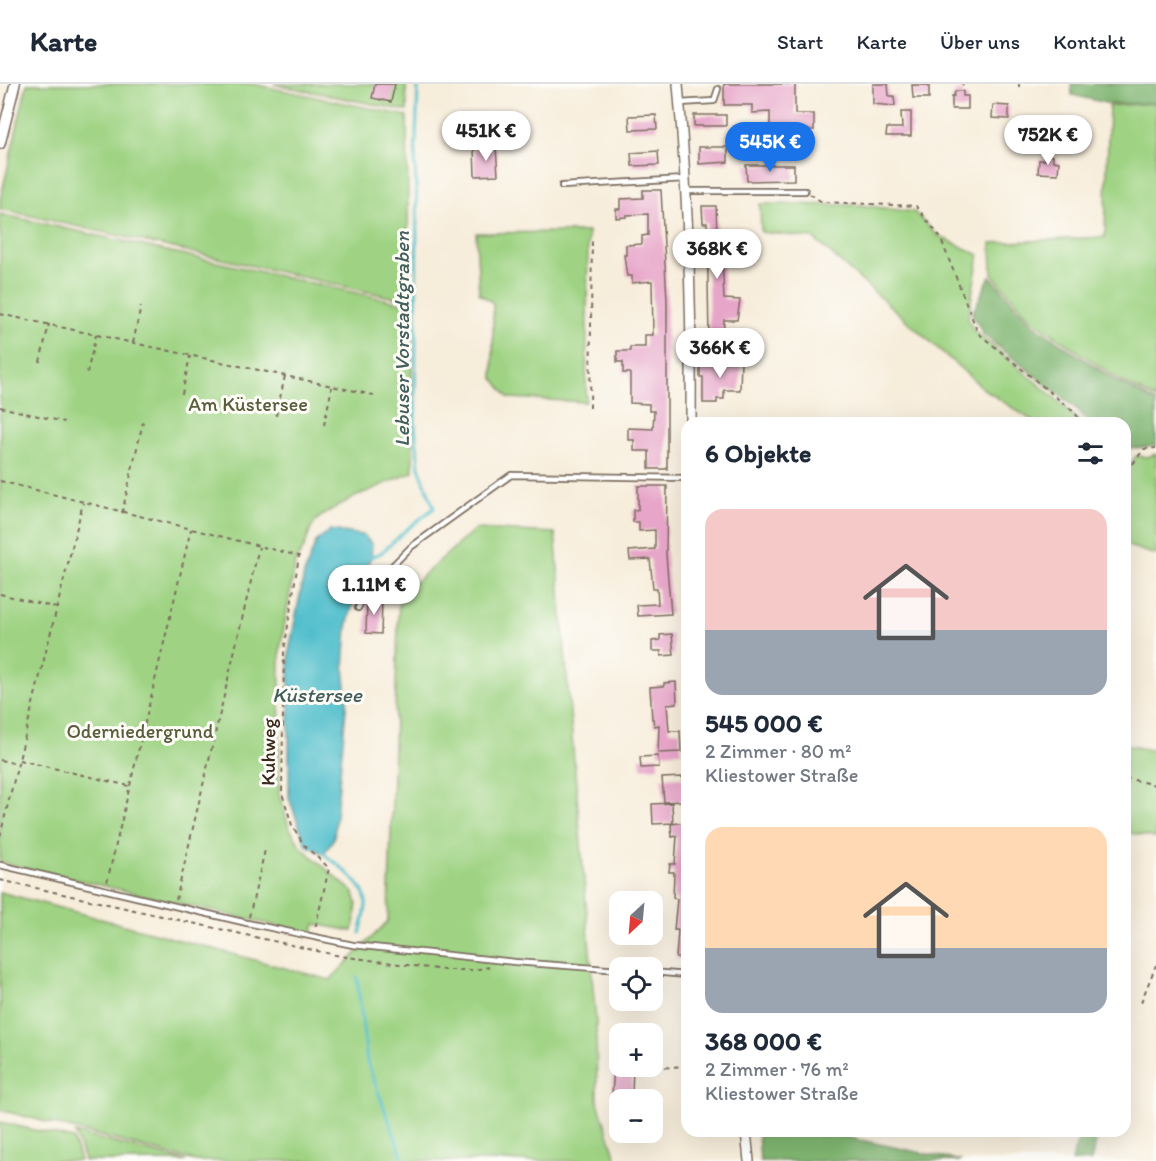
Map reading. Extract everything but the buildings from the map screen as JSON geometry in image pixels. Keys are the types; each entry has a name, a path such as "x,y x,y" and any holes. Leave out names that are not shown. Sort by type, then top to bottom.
{"street":[{"path":"0,144 15,84"},
{"path":"678,84 692,335 691,417"},
{"path":"747,1137 749,1161"}],"lane":[{"path":"679,103 714,101 718,89"},
{"path":"562,186 685,179"},
{"path":"685,191 805,191"},
{"path":"358,608 364,594 411,547 511,476 681,478"},
{"path":"0,865 313,938 353,945 609,969"},
{"path":"663,973 681,974"}],"path":[{"path":"734,139 783,138"},
{"path":"805,191 822,202 916,206 940,237 978,333 1078,417"},
{"path":"590,408 592,239"},
{"path":"133,343 141,306"},
{"path":"0,314 378,396"},
{"path":"40,362 49,324"},
{"path":"87,373 96,334"},
{"path":"182,394 190,355"},
{"path":"276,416 285,376"},
{"path":"324,425 332,387"},
{"path":"0,407 64,422"},
{"path":"122,513 143,422"},
{"path":"1131,465 1144,449 1156,448"},
{"name":"Kuhweg","path":"0,481 299,556 284,651 282,793 292,825 304,845 329,868 313,938"},
{"path":"0,836 83,503"},
{"path":"105,890 191,529"},
{"path":"175,906 258,547"},
{"path":"0,594 57,608"},
{"path":"0,760 129,786"},
{"path":"1131,779 1156,785"},
{"path":"247,923 265,850"},
{"path":"0,880 340,956 444,970 474,970 494,966"},
{"path":"1141,1002 1156,965"},
{"path":"663,1068 681,1066"}],"green space":[{"path":"27,84 253,84 407,116 409,301 0,209"},
{"path":"273,84 406,84 407,111"},
{"path":"1071,84 1156,84 1156,103 1110,104 1072,95"},
{"path":"1156,103 1156,399 1121,381 1032,320 992,274 991,243 1105,237 1109,106"},
{"path":"760,204 860,205 914,212 937,235 979,255 968,318 973,330 1075,417 1027,417 985,390 813,238 761,232"},
{"path":"0,214 411,305 413,472 352,499 329,511 315,522 303,550 296,559 280,650 279,794 289,827 301,847 354,893 357,904 353,931 315,924 312,934 0,862"},
{"path":"588,232 586,402 509,398 493,378 493,303 479,293 476,233"},
{"path":"990,276 1032,324 1118,382 1156,402 1156,446 1131,448 1131,417 1084,417 984,335 972,314"},
{"path":"1156,454 1156,555 1131,547 1131,463 1136,456 1147,457"},
{"path":"475,529 555,533 596,1023 597,1099 609,1143 611,1143 617,1161 196,1161 0,1110 0,892 330,980 388,921 399,597"},
{"path":"1131,746 1156,751 1156,838 1131,833"},
{"path":"0,1122 73,1139 80,1161 0,1161"},
{"path":"75,1133 186,1161 84,1161"},
{"path":"758,1137 846,1137 961,1161 760,1161"},
{"path":"1079,1137 1097,1137 1091,1161 1071,1161"}],"water":[{"name":"Küstersee","path":"330,530 363,535 372,544 371,557 356,590 347,627 344,667 347,698 334,838 324,854 306,845 289,798 289,651 304,574 316,542"}],"waterway":[{"name":"Lebuser Vorstadtgraben","path":"371,557 381,553 434,508 419,467 415,425 417,207 415,164 418,88"},
{"name":"Lebuser Vorstadtgraben","path":"324,854 351,876 362,890 366,904 360,933"},
{"name":"Lebuser Vorstadtgraben","path":"357,978 367,1062 404,1161"}],"park label":[{"name":"Am Küstersee","path":"248,404"},
{"name":"Oderniedergrund","path":"140,731"}]}
